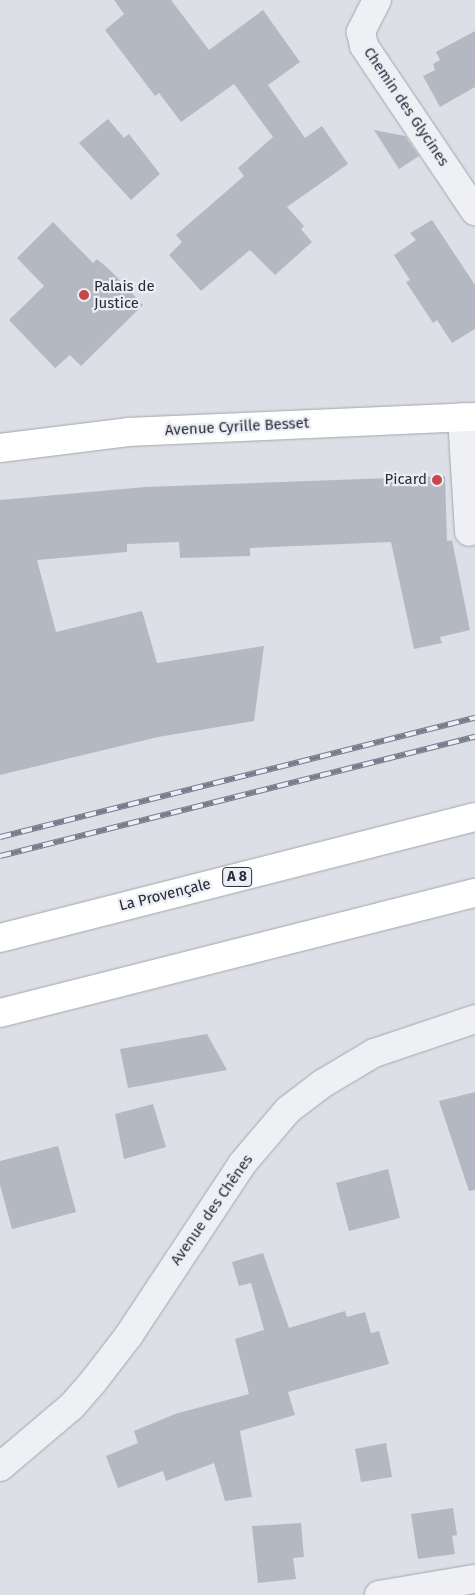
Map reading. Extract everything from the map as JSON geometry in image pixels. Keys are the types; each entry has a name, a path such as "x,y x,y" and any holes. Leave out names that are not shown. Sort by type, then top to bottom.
{"main road":[{"name":"Avenue Cyrille Besset","path":"0,448 128,432 468,417"},
{"name":"La Provençale","path":"0,938 475,817"},
{"path":"0,1013 475,893"}],"street":[{"name":"Chemin des Glycines","path":"377,0 361,32 364,46 475,211"},
{"path":"468,417 468,532"},
{"name":"Avenue des Chênes","path":"0,1467 52,1424 93,1382 129,1335 242,1164 288,1110 322,1084 374,1053 475,1019"},
{"path":"379,1595 475,1579"}],"building":[{"path":"114,0 171,0 209,50 263,10 300,62 268,85 305,138 322,126 348,164 287,207 304,226 301,229 312,242 275,275 250,250 201,291 169,255 182,242 176,235 244,176 238,168 273,137 234,84 181,122 159,93 155,96 105,30 124,14"},
{"path":"475,31 475,87 440,107 423,76 435,70 433,64 440,60 436,52"},
{"path":"108,119 124,138 129,134 160,174 131,200 79,143"},
{"path":"374,130 405,136 419,156 399,169"},
{"path":"432,220 475,285 475,329 452,343 437,320 433,323 406,282 410,280 394,255 416,240 410,233"},
{"name":"Palais de Justice","path":"53,222 93,263 97,259 111,271 143,305 81,366 70,355 55,368 9,320 44,286 17,258"},
{"path":"445,476 447,541 452,540 470,630 440,637 442,643 414,649 391,542 250,548 250,556 180,558 179,542 127,544 127,552 37,560 56,632 142,611 157,663 264,646 254,721 158,737 0,775 0,500 145,487"},
{"path":"207,1034 227,1070 128,1088 120,1049"},
{"path":"475,1092 475,1190 469,1191 439,1101"},
{"path":"153,1104 166,1147 124,1159 115,1114"},
{"path":"58,1146 76,1212 12,1229 0,1185 0,1161"},
{"path":"388,1169 400,1218 349,1231 336,1183"},
{"path":"263,1253 289,1328 345,1311 347,1317 365,1312 371,1333 379,1331 389,1364 288,1392 295,1415 240,1431 252,1497 225,1501 214,1463 166,1481 163,1471 118,1488 106,1456 138,1443 134,1431 175,1414 249,1394 235,1339 264,1330 251,1283 239,1286 232,1262"},
{"path":"386,1443 392,1477 361,1482 355,1449"},
{"path":"453,1508 457,1535 452,1536 455,1554 418,1559 411,1514"},
{"path":"301,1523 304,1557 293,1558 296,1579 258,1583 252,1526"}],"railway":[{"path":"0,837 475,718"},
{"path":"0,856 475,737"}],"place":[{"name":"Palais de Justice","path":"84,295"},
{"name":"Picard","path":"437,480"}]}
